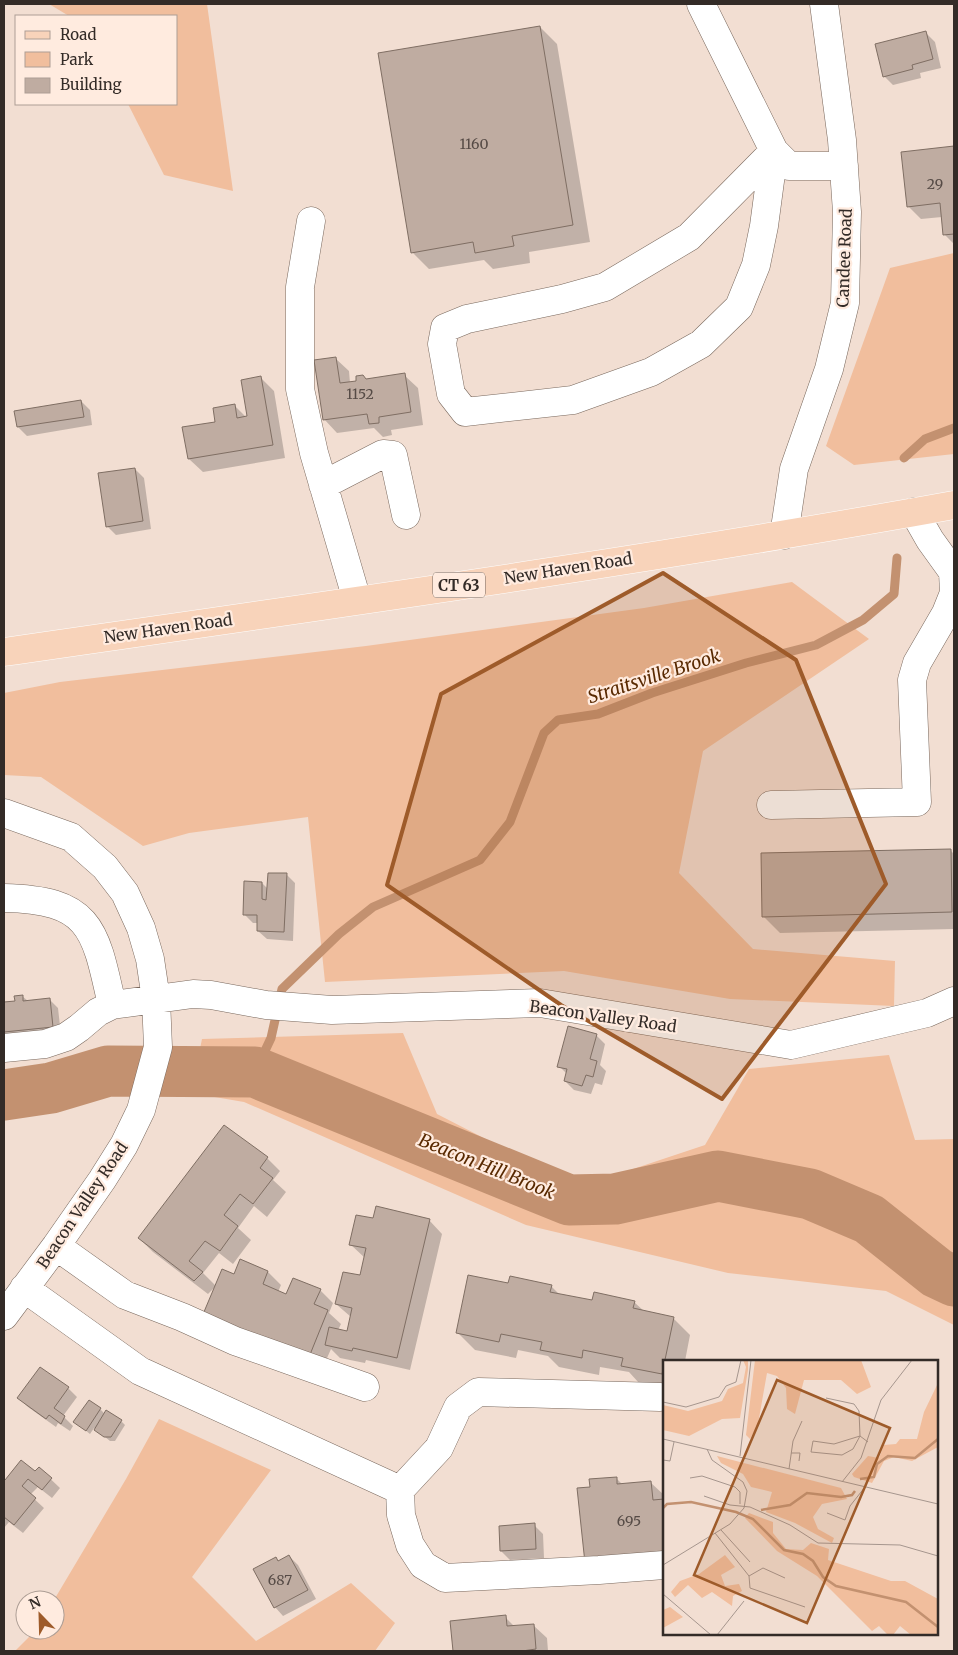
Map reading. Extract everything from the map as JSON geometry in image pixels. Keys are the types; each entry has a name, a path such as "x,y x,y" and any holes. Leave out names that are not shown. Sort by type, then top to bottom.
{"main road":[{"name":"New Haven Road","path":"4,652 784,535 954,505"}],"street":[{"path":"701,4 774,151 789,166 844,166"},
{"name":"Candee Road","path":"784,535 794,469 830,369 845,303 847,212 844,166 824,4"},
{"path":"774,151 764,226 756,265 739,307 701,344 651,372 573,400 465,412 451,394 442,344 445,328 467,319 562,299 605,287 689,238 774,151"},
{"path":"310,221 300,287 300,389 314,453 358,600"},
{"path":"323,485 383,454 393,455 406,515"},
{"path":"771,806 917,802 912,680 917,663 946,613 954,593 954,567 930,540 914,512"},
{"name":"Beacon Valley Road","path":"4,813 71,837 105,867 125,892 141,928 150,959 156,999 158,1047 141,1110 124,1145 56,1246 4,1316"},
{"path":"4,898 28,898 48,902 63,907 82,919 92,932 99,949 112,1005"},
{"name":"Beacon Valley Road","path":"156,999 193,994 211,995 277,1007 332,1010 540,1003 791,1045 927,1013 954,1001"},
{"path":"4,1048 45,1044 66,1037 98,1012 112,1005 156,999"},
{"path":"56,1246 125,1295 182,1317 235,1341 366,1387"},
{"path":"24,1288 140,1371 400,1490"},
{"path":"660,1397 478,1392 458,1407 438,1448 400,1490 401,1515 410,1545 423,1565 445,1578 663,1565"}],"highlighted area":[{"path":"663,573 796,660 886,884 722,1099 561,1005 387,885 441,694"}],"green space":[{"path":"49,4 207,4 233,191 164,175 129,105 178,105 178,15 67,15"},
{"path":"954,253 954,454 854,465 826,446 890,268"},
{"path":"792,582 869,639 703,751 679,873 753,949 895,961 894,1006 730,999 564,971 325,982 308,817 189,833 143,846 41,777 4,775 4,693 60,682 366,646 644,608"},
{"path":"403,1033 437,1114 579,1187 705,1145 749,1069 889,1055 915,1140 954,1139 954,1325 886,1291 728,1273 526,1225 244,1102 191,1093 202,1039"},
{"path":"159,1419 271,1470 192,1577 256,1641 351,1583 395,1623 375,1651 15,1651 26,1640 65,1640 65,1590 60,1590 126,1479"}],"building":[{"path":"540,26 573,225 512,236 514,246 475,253 473,242 411,253 378,53"},
{"path":"926,31 933,59 912,65 913,69 883,77 875,44"},
{"path":"954,146 954,234 943,235 940,203 907,207 901,152"},
{"path":"336,357 340,383 356,381 356,376 363,375 366,379 405,373 411,412 379,417 379,423 369,424 367,414 323,420 314,360"},
{"path":"261,376 273,445 188,459 182,427 215,422 213,408 235,404 237,418 247,416 241,380"},
{"path":"81,400 84,417 17,427 14,411"},
{"path":"135,468 143,521 106,527 98,473"},
{"path":"951,849 952,912 762,917 761,853"},
{"path":"268,873 287,873 284,932 257,931 257,915 243,915 244,881 262,882 262,899 266,900"},
{"path":"23,995 23,1001 50,998 53,1027 4,1032 4,1002 15,1001 14,996"},
{"path":"568,1026 597,1034 590,1059 597,1061 593,1077 586,1075 582,1086 564,1081 567,1069 557,1067"},
{"path":"224,1125 268,1157 260,1168 273,1178 253,1204 240,1194 224,1215 238,1226 220,1251 205,1241 189,1261 203,1272 194,1281 138,1238"},
{"path":"376,1206 430,1219 397,1358 353,1348 352,1351 325,1345 329,1327 347,1331 352,1308 335,1304 343,1272 360,1275 366,1248 349,1245 356,1215 373,1218"},
{"path":"240,1259 268,1271 263,1284 286,1294 293,1278 321,1289 314,1304 328,1310 307,1362 201,1319 222,1269 234,1274"},
{"path":"468,1275 508,1283 510,1276 552,1285 550,1292 592,1300 594,1292 635,1301 633,1308 674,1317 665,1360 663,1360 662,1374 621,1366 623,1358 583,1350 582,1358 540,1350 542,1342 501,1334 499,1342 456,1333"},
{"path":"40,1367 69,1387 54,1408 65,1416 61,1424 49,1415 46,1419 17,1398"},
{"path":"89,1400 101,1408 86,1431 73,1422"},
{"path":"106,1410 122,1420 111,1437 104,1437 94,1430"},
{"path":"21,1460 35,1471 39,1467 52,1478 42,1490 28,1479 22,1486 36,1498 14,1525 4,1517 4,1478 5,1480"},
{"path":"617,1477 617,1484 651,1481 653,1500 663,1499 663,1554 585,1563 577,1488 590,1487 589,1479"},
{"path":"535,1523 536,1549 500,1551 499,1526"},
{"path":"289,1555 308,1590 274,1608 253,1569 276,1557 278,1561"},
{"path":"506,1615 507,1626 534,1624 536,1649 522,1651 453,1651 450,1621"}],"waterway":[{"name":"Straitsville Brook","path":"904,458 925,439 954,428"},
{"name":"Straitsville Brook","path":"255,1072 271,1038 282,989 339,934 373,907 480,860 510,822 544,733 558,720 598,714 652,693 746,663 816,645 863,620 894,594 897,558"},
{"name":"Beacon Hill Brook","path":"4,1095 51,1088 108,1071 255,1072 569,1200 615,1199 718,1176 810,1194 869,1219 937,1273 954,1281"}]}
